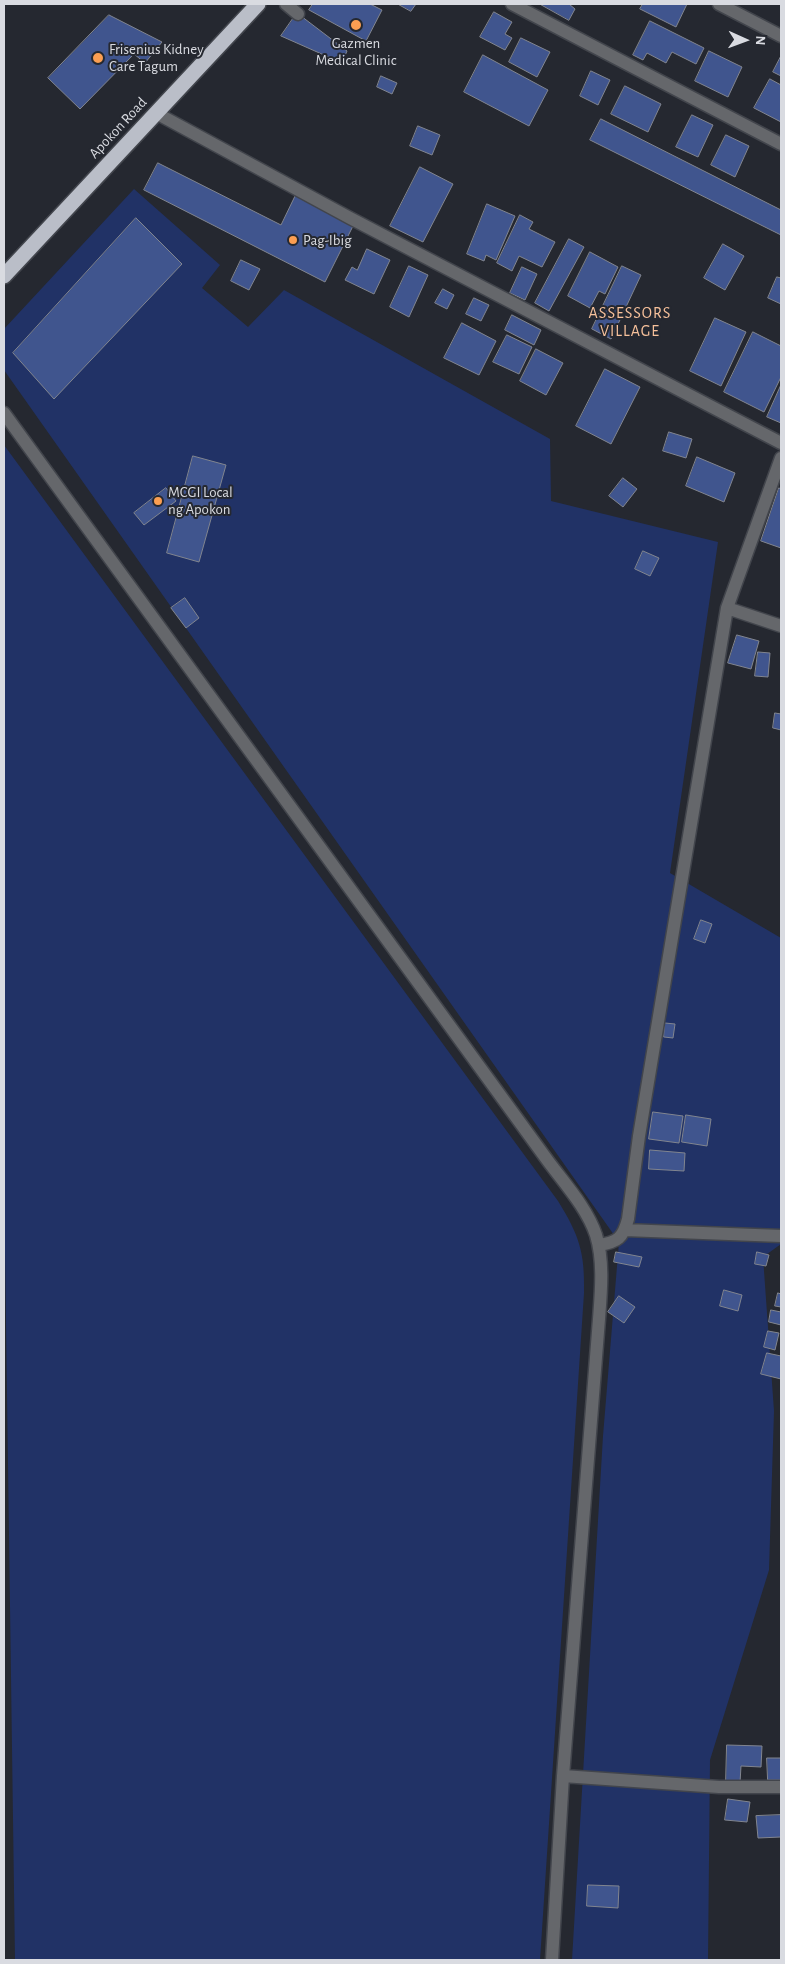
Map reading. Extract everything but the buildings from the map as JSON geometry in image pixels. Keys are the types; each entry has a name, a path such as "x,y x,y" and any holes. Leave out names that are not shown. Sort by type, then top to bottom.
{"highway":[{"name":"Apokon Road","path":"4,276 258,4"}],"street":[{"path":"286,4 298,14"},
{"path":"719,4 781,36"},
{"path":"519,5 781,144"},
{"path":"156,113 350,218 781,443"},
{"path":"4,413 548,1161 580,1206 593,1229 599,1246 601,1289 563,1776 552,1960"},
{"path":"599,1246 620,1238 625,1230 727,608 778,474 781,458"},
{"path":"727,608 781,626"},
{"path":"625,1230 781,1236"},
{"path":"563,1776 719,1786 781,1787"}],"shaded area":[{"path":"134,189 220,265 202,288 248,327 284,290 550,439 551,501 718,542 670,873 781,938 781,1244 763,1257 774,1411 769,1570 710,1760 708,1960 572,1960 603,1436 619,1242 4,370 4,329"},
{"path":"4,445 558,1201 576,1234 582,1255 584,1293 540,1960 15,1960 4,1181"}],"place":[{"name":"Gazmen Medical Clinic","path":"356,25"},
{"name":"Frisenius Kidney Care Tagum","path":"98,58"},
{"name":"Pag-Ibig","path":"293,240"},
{"name":"MCGI Local ng Apokon","path":"158,501"}],"district":[{"name":"ASSESSORS VILLAGE","path":"630,322"}]}
